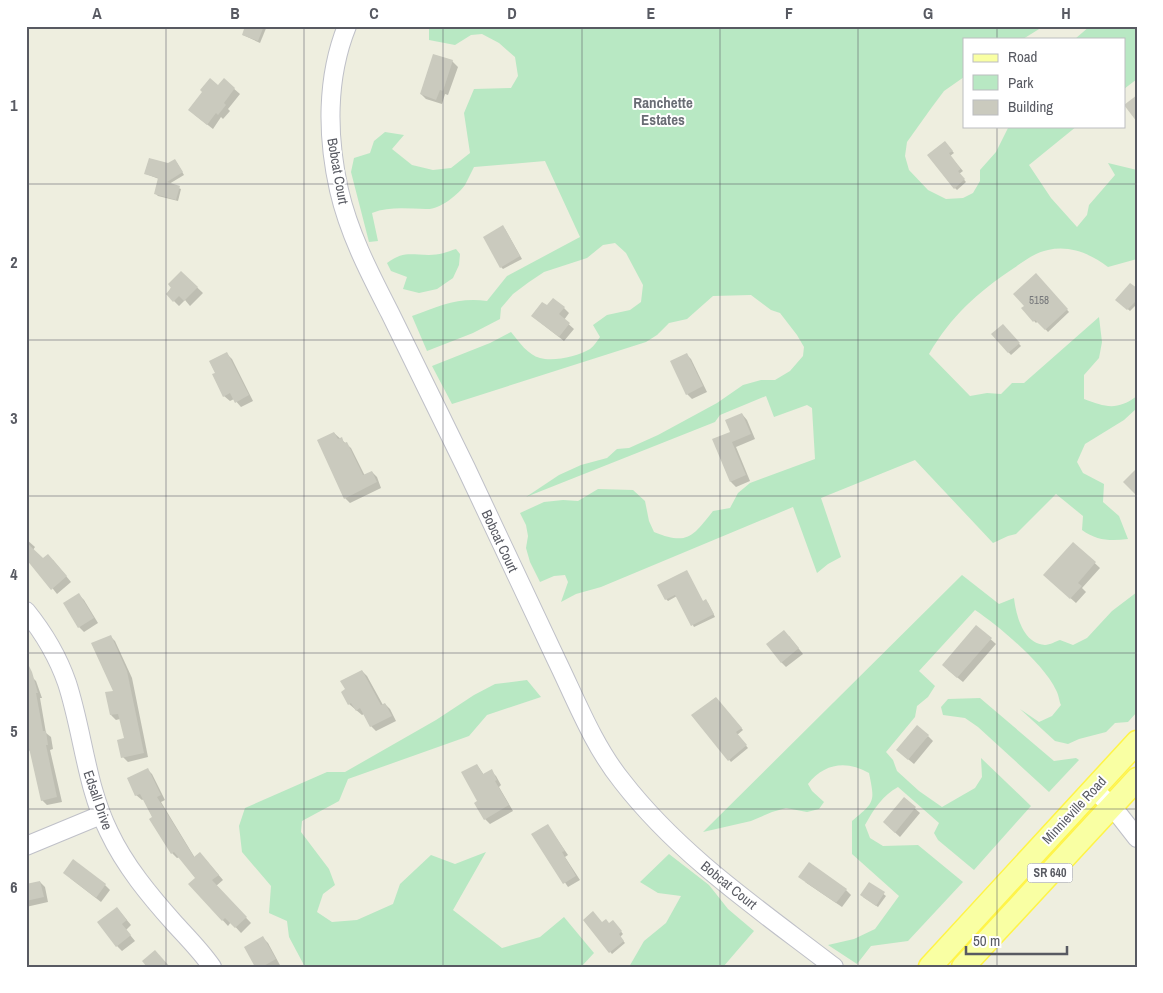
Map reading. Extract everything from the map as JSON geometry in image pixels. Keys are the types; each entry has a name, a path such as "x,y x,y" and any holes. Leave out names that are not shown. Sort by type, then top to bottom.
{"main road":[{"name":"Minnieville Road","path":"930,967 1137,742"},
{"name":"Minnieville Road","path":"964,967 1137,779"}],"street":[{"name":"Bobcat Court","path":"347,26 338,53 332,90 330,119 332,153 338,187 348,220 364,261 445,425 588,726 619,778 658,824 724,882 834,967"},
{"name":"Edsall Drive","path":"26,611 41,630 67,684 88,771 101,815 116,846 143,886 212,967"},
{"path":"1093,789 1112,806 1137,838"},
{"path":"26,846 101,815"}],"green space":[{"path":"429,26 1044,26 1025,38 963,38 963,78 944,91 907,142 905,156 909,170 928,190 946,199 963,198 973,193 980,181 980,170 996,152 1008,128 1075,128 1029,165 1051,198 1077,227 1087,215 1089,205 1115,175 1108,163 1137,170 1137,259 1108,267 1095,258 1072,250 1056,249 1039,253 1001,277 966,306 946,328 929,354 970,396 987,393 1001,394 1012,383 1024,383 1099,317 1102,342 1099,358 1084,375 1084,399 1105,406 1117,406 1137,396 1137,408 1124,420 1085,444 1077,462 1083,473 1104,484 1103,502 1119,516 1128,539 1104,539 1088,534 1082,530 1083,516 1056,494 1016,534 993,543 915,460 821,498 841,557 817,573 793,507 601,587 576,594 561,602 568,582 565,575 554,576 540,582 530,562 526,548 528,536 526,525 520,513 544,502 578,501 598,489 633,490 645,501 649,521 654,532 675,538 689,536 700,527 713,511 730,508 738,493 750,483 815,459 812,408 807,405 774,417 766,396 720,415 715,422 526,497 559,475 581,465 607,458 617,449 629,448 658,435 717,403 743,385 761,380 775,380 790,371 803,356 804,347 780,313 771,310 751,295 713,296 687,319 669,323 657,335 646,342 452,404 432,366 490,343 511,332 528,351 540,358 559,359 579,354 590,349 600,337 593,325 607,315 630,310 641,302 643,285 626,253 615,243 603,245 587,258 544,272 529,282 513,294 501,308 500,319 473,333 427,351 412,316 458,301 487,301 507,276 580,237 545,161 474,167 462,189 448,201 437,207 431,209 392,209 372,213 378,241 369,242 351,172 354,158 370,153 374,141 385,132 404,135 392,149 412,165 433,170 451,168 470,153 464,113 474,89 511,88 518,76 515,57 499,43 482,34 471,35 455,45 429,40"},
{"path":"1090,26 1137,26 1137,79 1126,87 1126,38 1076,38"},
{"path":"456,249 460,254 459,265 453,278 437,289 419,293 403,289 407,277 391,271 387,263 403,255 429,255"},
{"path":"962,575 999,604 1014,598 1022,628 1031,640 1045,645 1060,640 1073,645 1087,638 1112,611 1137,592 1137,712 1128,722 1115,723 1106,732 1068,744 1055,741 1020,709 1039,722 1052,716 1061,705 1057,692 1050,680 1020,646 975,610 919,671 935,686 928,697 917,706 915,717 886,752 893,760 897,771 919,791 942,807 975,788 982,777 981,758 1031,806 974,870 938,840 934,833 939,823 898,787 887,794 875,808 865,825 870,838 883,846 918,845 963,882 908,941 871,946 857,964 828,945 854,939 875,929 899,896 852,854 852,821 865,810 871,801 872,790 869,773 844,765 829,768 814,777 808,784 812,791 824,802 819,809 807,812 786,808 751,821 703,832"},
{"path":"527,680 541,697 487,715 469,736 348,779 339,801 302,821 301,832 329,869 335,885 323,894 317,912 332,922 357,920 393,904 400,884 431,855 455,864 486,852 453,910 502,948 540,937 564,917 594,953 581,967 305,967 289,937 287,921 269,913 271,886 242,852 239,826 245,808 327,772 345,772 495,684"},
{"path":"980,698 1054,761 1076,758 1079,760 1049,792 978,727 965,718 943,715 941,707 948,699"},
{"path":"669,854 709,885 728,909 754,931 723,967 629,967 644,941 666,923 681,896 658,893 640,882"}],"building":[{"path":"245,26 264,26 258,41 242,35"},
{"path":"433,54 453,60 443,91 440,90 436,100 420,94"},
{"path":"210,78 218,85 224,78 235,88 224,103 226,105 218,115 216,113 207,125 188,110"},
{"path":"1137,95 1137,122 1126,108 1126,103"},
{"path":"945,141 953,151 949,153 961,169 958,171 965,179 954,189 927,155"},
{"path":"149,158 168,163 175,159 183,172 167,182 180,186 176,200 154,194 158,178 144,174"},
{"path":"503,225 520,256 500,268 483,237"},
{"path":"181,271 198,287 184,301 179,296 173,302 166,294 171,288 168,284"},
{"path":"1036,273 1068,309 1045,330 1035,320 1033,322 1021,308 1024,306 1013,294"},
{"path":"1130,283 1137,288 1137,300 1127,310 1115,300"},
{"path":"553,298 565,307 559,314 570,323 559,337 531,316 542,302 547,305"},
{"path":"1003,324 1020,343 1008,353 991,334"},
{"path":"227,352 249,395 235,403 230,393 223,397 212,374 215,373 209,361"},
{"path":"687,353 703,386 686,395 670,361"},
{"path":"742,413 751,434 732,442 746,475 730,482 712,439 730,432 725,420"},
{"path":"334,432 338,439 342,437 344,443 347,442 363,475 372,471 377,482 344,499 317,440"},
{"path":"1137,468 1137,496 1123,482"},
{"path":"26,542 43,558 48,554 67,576 51,590 26,559"},
{"path":"1073,542 1096,562 1078,583 1082,586 1070,599 1043,575"},
{"path":"687,570 703,601 706,599 714,614 691,626 675,595 665,600 657,585"},
{"path":"79,593 94,618 78,628 63,603"},
{"path":"976,625 992,638 957,678 942,665"},
{"path":"784,630 799,648 781,663 766,644"},
{"path":"111,635 127,671 144,753 121,758 117,740 124,738 118,714 110,715 105,692 113,691 91,643"},
{"path":"26,664 28,664 32,672 38,693 36,693 43,731 46,731 48,745 46,745 57,797 41,801 29,748 26,749"},
{"path":"362,670 381,705 385,703 392,716 370,727 360,708 356,711 351,703 348,705 341,692 345,689 340,681"},
{"path":"716,697 742,728 736,732 747,745 728,761 691,715"},
{"path":"917,725 929,735 908,760 896,750"},
{"path":"477,764 483,774 492,769 497,780 495,781 509,805 484,820 474,803 477,801 461,772"},
{"path":"148,768 161,795 157,797 194,857 200,852 219,875 212,880 247,917 235,928 225,918 222,921 188,884 195,878 174,852 171,854 149,819 152,817 140,794 135,796 127,778"},
{"path":"904,797 916,807 895,833 883,822"},
{"path":"548,824 565,851 562,852 576,876 563,884 531,834"},
{"path":"73,859 106,884 96,898 63,873"},
{"path":"809,862 847,889 836,903 798,877"},
{"path":"40,881 44,897 26,901 26,884"},
{"path":"869,882 885,892 876,906 860,895"},
{"path":"117,907 127,920 122,924 131,935 116,947 97,922"},
{"path":"593,911 602,922 606,919 609,923 613,920 622,931 619,934 624,941 609,953 583,920"},
{"path":"263,936 276,959 262,967 255,967 244,947"},
{"path":"155,950 170,967 147,967 142,961"}],"district":[{"name":"Ranchette Estates","path":"663,110"}]}
